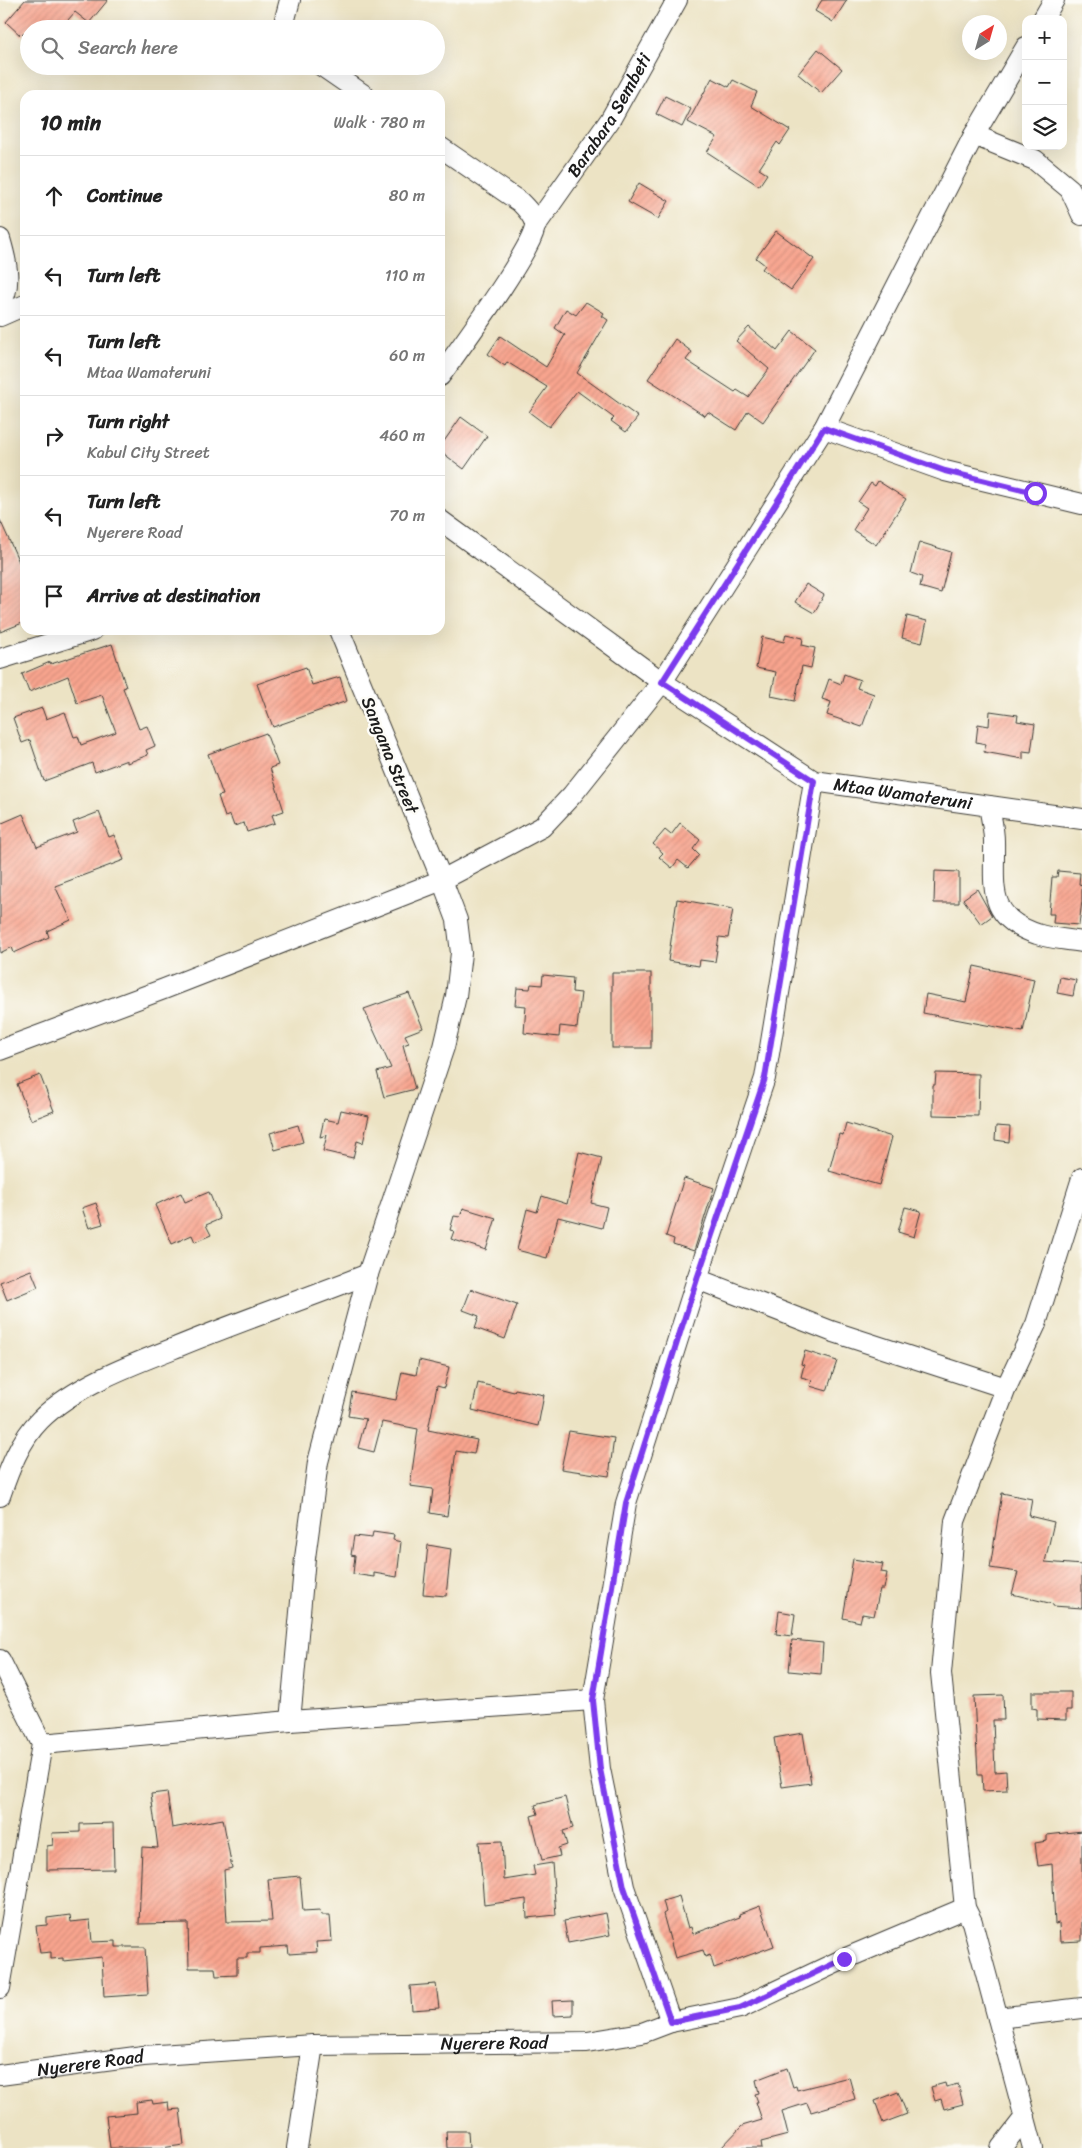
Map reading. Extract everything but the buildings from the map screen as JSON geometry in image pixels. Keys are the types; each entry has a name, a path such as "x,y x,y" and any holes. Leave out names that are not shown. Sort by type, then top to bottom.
{"street":[{"path":"285,20 290,0"},
{"name":"Barabara Sembeti","path":"445,369 518,262 536,225 610,120 678,0"},
{"path":"1045,15 1054,0"},
{"path":"0,1050 164,989 442,880 542,826 572,796 662,682 824,428 974,135 1022,54"},
{"path":"335,75 357,90"},
{"path":"974,135 1035,160 1070,189 1082,216"},
{"path":"445,150 520,202 530,212 536,225"},
{"path":"0,239 7,262 6,295 0,304"},
{"path":"0,316 20,307"},
{"path":"824,428 945,471 1082,504"},
{"name":"Mtaa Wamateruni","path":"445,524 662,682 814,781 1082,819"},
{"path":"0,659 77,635"},
{"name":"Sangana Street","path":"290,1721 306,1558 318,1462 368,1274 444,1047 456,996 461,953 457,920 442,880 341,635"},
{"path":"671,2022 624,1887 600,1769 593,1700 626,1503 697,1279 765,1078 814,781"},
{"path":"989,806 994,838 994,896 1000,910 1013,923 1037,934 1082,942"},
{"path":"1033,2148 972,1922 966,1908 942,1673 955,1521 1006,1388 1036,1324 1082,1178"},
{"path":"0,1496 9,1471 26,1439 40,1420 60,1403 121,1369 368,1274"},
{"path":"697,1279 831,1330 1006,1388"},
{"path":"0,1660 42,1744 0,1988"},
{"path":"42,1744 290,1721 593,1700"},
{"name":"Nyerere Road","path":"0,2075 144,2056 313,2045 587,2042 642,2033 671,2022 740,2008 844,1959 966,1908"},
{"path":"998,2018 1082,2008"},
{"path":"298,2148 313,2045"},
{"path":"1001,2148 1025,2117"}],"route":[{"path":"844,1959 740,2008 671,2022 624,1887 600,1769 593,1700 626,1503 697,1279 765,1078 814,781 662,682 824,428 945,471 1035,493"}]}
